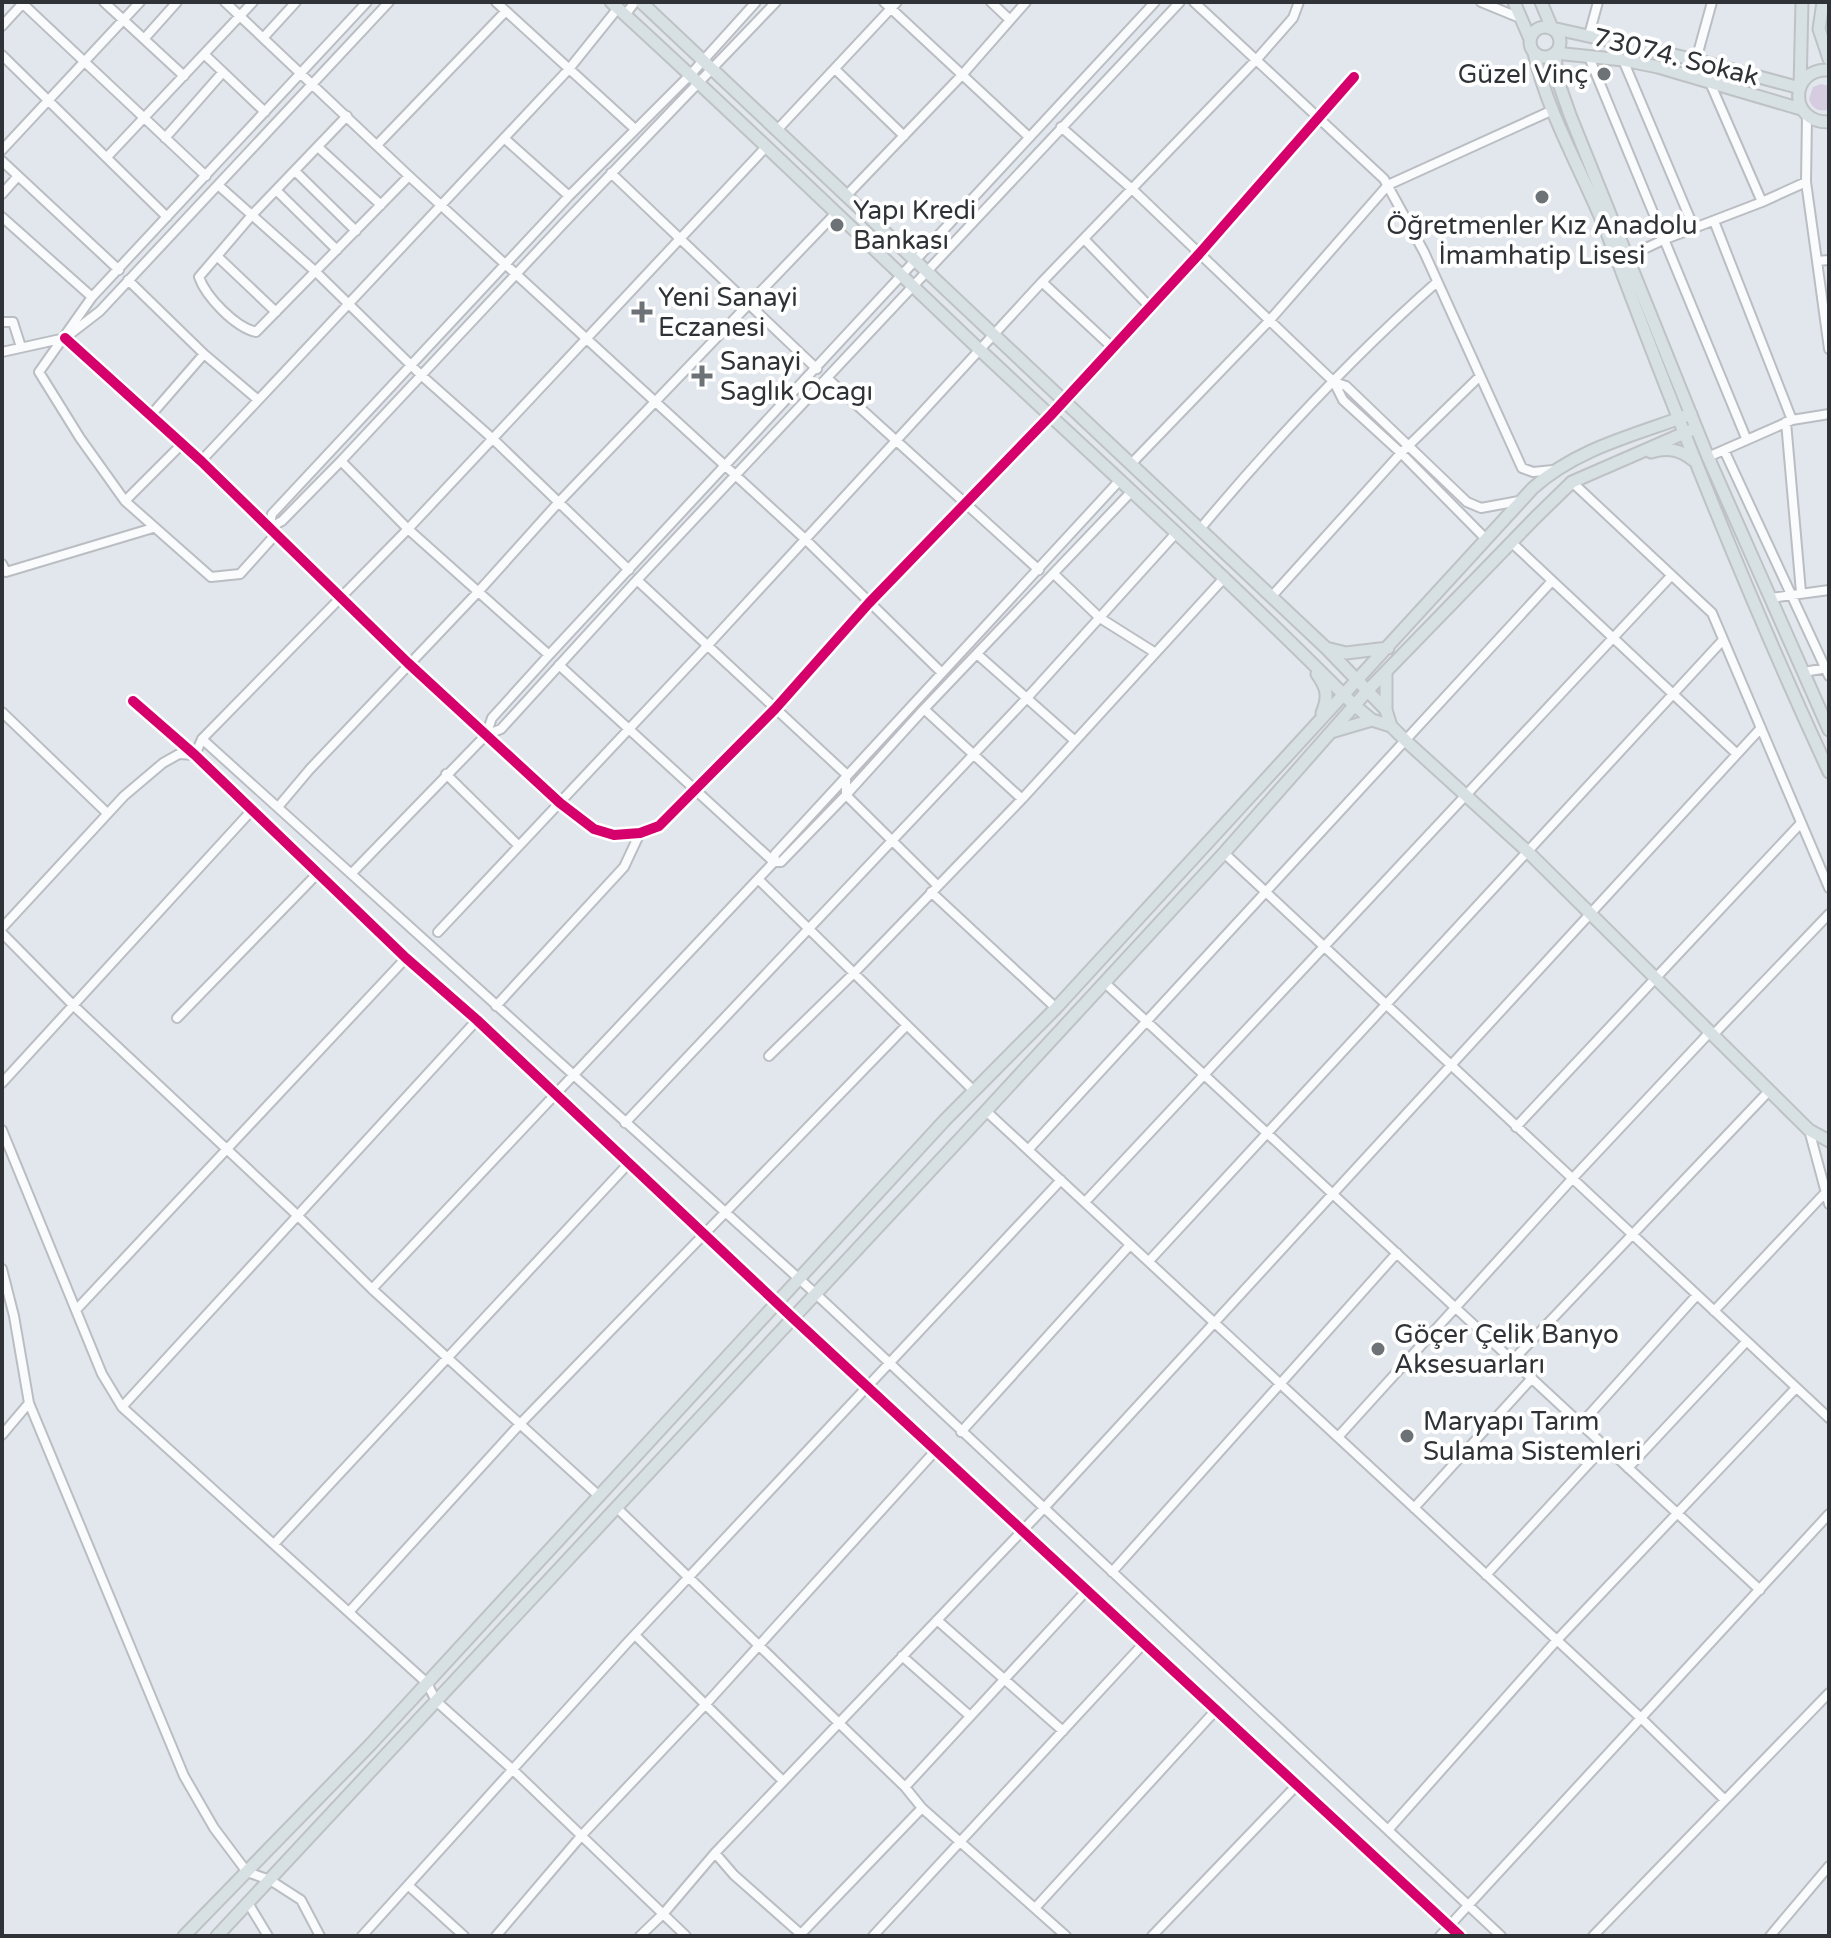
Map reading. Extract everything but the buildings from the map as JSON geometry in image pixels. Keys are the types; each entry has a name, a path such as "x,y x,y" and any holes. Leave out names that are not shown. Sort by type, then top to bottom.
{"main road":[{"path":"641,2 1272,596 1386,710"},
{"path":"1514,2 1530,39 1541,84 1606,231 1693,460 1717,509 1829,772"},
{"path":"1541,2 1560,42 1555,53 1559,84 1627,257 1708,457 1829,730"},
{"path":"1541,2 1559,23 1587,35"},
{"path":"1802,2 1800,88 1804,112"},
{"path":"1823,2 1819,29 1829,59"},
{"path":"618,8 1225,577 1354,705 1372,720 1391,726 1466,794 1589,911 1809,1130 1829,1141"},
{"path":"1530,39 1538,28 1552,28"},
{"name":"73074. Sokak","path":"1552,28 1696,60 1800,88"},
{"path":"1534,53 1547,57 1555,53 1623,60 1658,67 1804,112 1828,126"},
{"path":"1559,84 1562,69 1568,60 1586,56"},
{"path":"1800,88 1809,74 1829,70"},
{"path":"1606,444 1659,419 1669,404 1667,393"},
{"path":"184,1936 427,1683 974,1091 1056,1008 1522,500 1553,470 1578,455 1691,414"},
{"path":"217,1936 817,1295 1224,853 1354,705 1511,542 1572,482 1696,428"},
{"path":"1612,463 1671,449 1681,451 1693,460"},
{"path":"1326,648 1346,653 1389,648"},
{"path":"1307,656 1327,690 1327,701 1320,718"},
{"path":"1386,672 1386,710 1391,726"},
{"path":"1331,732 1372,720"}],"street":[{"path":"104,2 184,76"},
{"path":"2,150 140,2"},
{"path":"144,39 177,2"},
{"path":"225,2 409,176 805,539 942,673"},
{"path":"107,157 253,2"},
{"path":"263,38 296,2"},
{"path":"352,2 363,6 92,297 39,372 80,438 125,501 211,577 240,574 272,531 776,2"},
{"path":"2,352 65,338 100,311 389,2"},
{"path":"496,2 635,129"},
{"path":"201,461 569,69 618,8 635,2"},
{"path":"272,531 272,514 569,196 691,74 756,2"},
{"path":"991,2 1010,20"},
{"path":"847,195 962,75 1026,2"},
{"path":"486,735 492,718 549,655 917,262 1155,2"},
{"path":"351,874 486,735 501,729 1180,2"},
{"path":"1194,2 1320,117 1388,185 1424,252 1522,468 1533,472 1553,470"},
{"path":"438,932 708,645 1042,282 1257,59 1293,18 1299,2"},
{"path":"1481,2 1520,18"},
{"path":"1587,35 1598,2"},
{"path":"1696,60 1712,2"},
{"path":"2,26 23,3 206,176"},
{"path":"778,129 836,70 890,4 1029,137"},
{"path":"377,145 506,11"},
{"path":"204,54 265,112"},
{"path":"2,55 167,217"},
{"path":"1586,56 1746,438"},
{"path":"1623,60 1694,228"},
{"path":"836,70 904,136"},
{"path":"165,138 223,72"},
{"path":"65,338 201,461 408,663 560,803 594,829 614,835 640,833 659,826 775,709 869,603 1113,348 1354,77"},
{"path":"1711,85 1762,202"},
{"path":"1131,464 1269,321 1388,185 1553,110"},
{"path":"1804,112 1806,182 1829,349"},
{"path":"347,116 252,215 199,277 205,292 245,329 256,332 409,176"},
{"path":"1061,127 1132,189 1334,382 1343,400 1467,502 1481,508 1492,508 1522,500"},
{"path":"504,138 569,196"},
{"path":"318,147 381,205"},
{"path":"195,755 202,739 408,529 766,147"},
{"path":"2,161 119,270"},
{"path":"295,171 356,231"},
{"path":"611,173 817,369"},
{"path":"2,194 18,176"},
{"path":"1627,257 1806,182"},
{"path":"218,185 316,272 410,365 493,439 629,570"},
{"path":"276,190 337,250"},
{"path":"278,807 558,503 836,213"},
{"path":"2,217 92,297"},
{"path":"1714,221 1789,421 1796,593"},
{"path":"1085,240 1150,307"},
{"path":"218,257 276,312"},
{"path":"1817,261 1829,260"},
{"path":"128,280 204,354 257,399"},
{"path":"1042,282 1113,348"},
{"path":"1200,529 1382,330 1437,282"},
{"path":"2,322 13,322 21,347"},
{"path":"151,415 204,354"},
{"path":"1272,596 1404,449 1480,376"},
{"path":"827,378 1039,570"},
{"path":"1708,457 1789,421 1829,414"},
{"path":"125,501 182,444"},
{"path":"1404,449 1486,539"},
{"path":"1724,450 1796,593 1828,670 1803,672"},
{"path":"341,461 408,529 549,655"},
{"path":"372,1289 554,1093 759,880 774,862 775,854 846,774 1120,480"},
{"path":"1572,482 1712,613 1829,888"},
{"path":"559,665 693,791 774,862 781,862 1132,491"},
{"path":"2,564 6,572 153,528"},
{"path":"625,1123 1027,698 1177,532"},
{"path":"1511,542 1737,754"},
{"path":"1054,574 1100,618 1154,652"},
{"path":"1085,1202 1671,576"},
{"path":"769,1056 1022,799 1225,577"},
{"path":"637,580 846,774 846,795 892,839 934,889 1056,1008"},
{"path":"1028,1150 1552,581"},
{"path":"1771,598 1829,590"},
{"path":"1149,1261 1723,640"},
{"path":"977,654 1074,740"},
{"path":"133,701 195,755 406,958 477,1020 794,1319 1460,1936"},
{"path":"924,709 1022,799"},
{"path":"2,712 107,813"},
{"path":"640,1936 715,1853 1044,1508 1589,911 1761,728"},
{"path":"202,739 817,1295 1501,1936"},
{"path":"195,755 179,754 163,763 107,813 2,930 74,1006 226,1151 599,1496"},
{"path":"446,774 518,845"},
{"path":"2,1083 253,809"},
{"path":"1516,1127 1801,823"},
{"path":"496,1006 624,867 640,833"},
{"path":"1224,853 1829,1418"},
{"path":"177,1018 319,872"},
{"path":"759,880 974,1091"},
{"path":"1338,1437 1572,1179 1829,914"},
{"path":"76,1310 406,958"},
{"path":"1104,982 1760,1590"},
{"path":"122,1407 477,1020"},
{"path":"349,1612 520,1424 907,1025"},
{"path":"1513,1360 1769,1091"},
{"path":"986,1111 1642,1719 1725,1800"},
{"path":"2,1130 102,1374 122,1407 427,1683 436,1701 512,1769 686,1936"},
{"path":"1809,1130 1829,1204"},
{"path":"274,1544 629,1163"},
{"path":"362,1936 635,1635 1061,1180"},
{"path":"1714,1311 1825,1193"},
{"path":"961,1432 1130,1245"},
{"path":"1112,1572 1397,1253"},
{"path":"2,1269 4,1289 14,1316 29,1403 184,1776 214,1828 247,1872 270,1880 301,1900 320,1936"},
{"path":"1581,1424 1697,1295"},
{"path":"1628,1468 1746,1342"},
{"path":"1414,1508 1532,1378"},
{"path":"1388,1830 1557,1640 1796,1388"},
{"path":"2,1435 29,1403"},
{"path":"1486,1575 1605,1446"},
{"path":"496,1936 582,1835 705,1705 936,1450"},
{"path":"617,1508 905,1787 922,1808 1066,1936"},
{"path":"1440,1936 1829,1514"},
{"path":"905,1787 1087,1590"},
{"path":"937,1620 1063,1731"},
{"path":"635,1635 783,1781"},
{"path":"873,1936 1144,1643"},
{"path":"902,1656 970,1716"},
{"path":"1593,1936 1829,1693"},
{"path":"1036,1907 1216,1710"},
{"path":"1152,1936 1297,1785"},
{"path":"715,1853 734,1875 801,1935 922,1808"},
{"path":"1770,1936 1829,1866"},
{"path":"409,1886 464,1936"},
{"path":"248,1903 268,1936"}],"shaded area":[{"path":"1821,84 1829,86 1829,109 1822,111 1814,108 1809,99 1813,87"}],"cycle path":[{"path":"65,338 201,461 408,663 560,803 594,829 614,835 640,833 659,826 775,709 869,603 1051,415 1199,254 1354,77"},
{"path":"133,701 195,755 406,958 477,1020 794,1319 1460,1936"}],"place":[{"name":"Güzel Vinç","path":"1604,74"},
{"name":"Öğretmenler Kız Anadolu İmamhatip Lisesi","path":"1542,197"},
{"name":"Yapı Kredi Bankası","path":"837,225"},
{"name":"Yeni Sanayi Eczanesi","path":"642,312"},
{"name":"Sanayi Saglık Ocagı","path":"702,376"},
{"name":"Göçer Çelik Banyo Aksesuarları","path":"1378,1349"},
{"name":"Maryapı Tarım Sulama Sistemleri","path":"1407,1436"}]}
